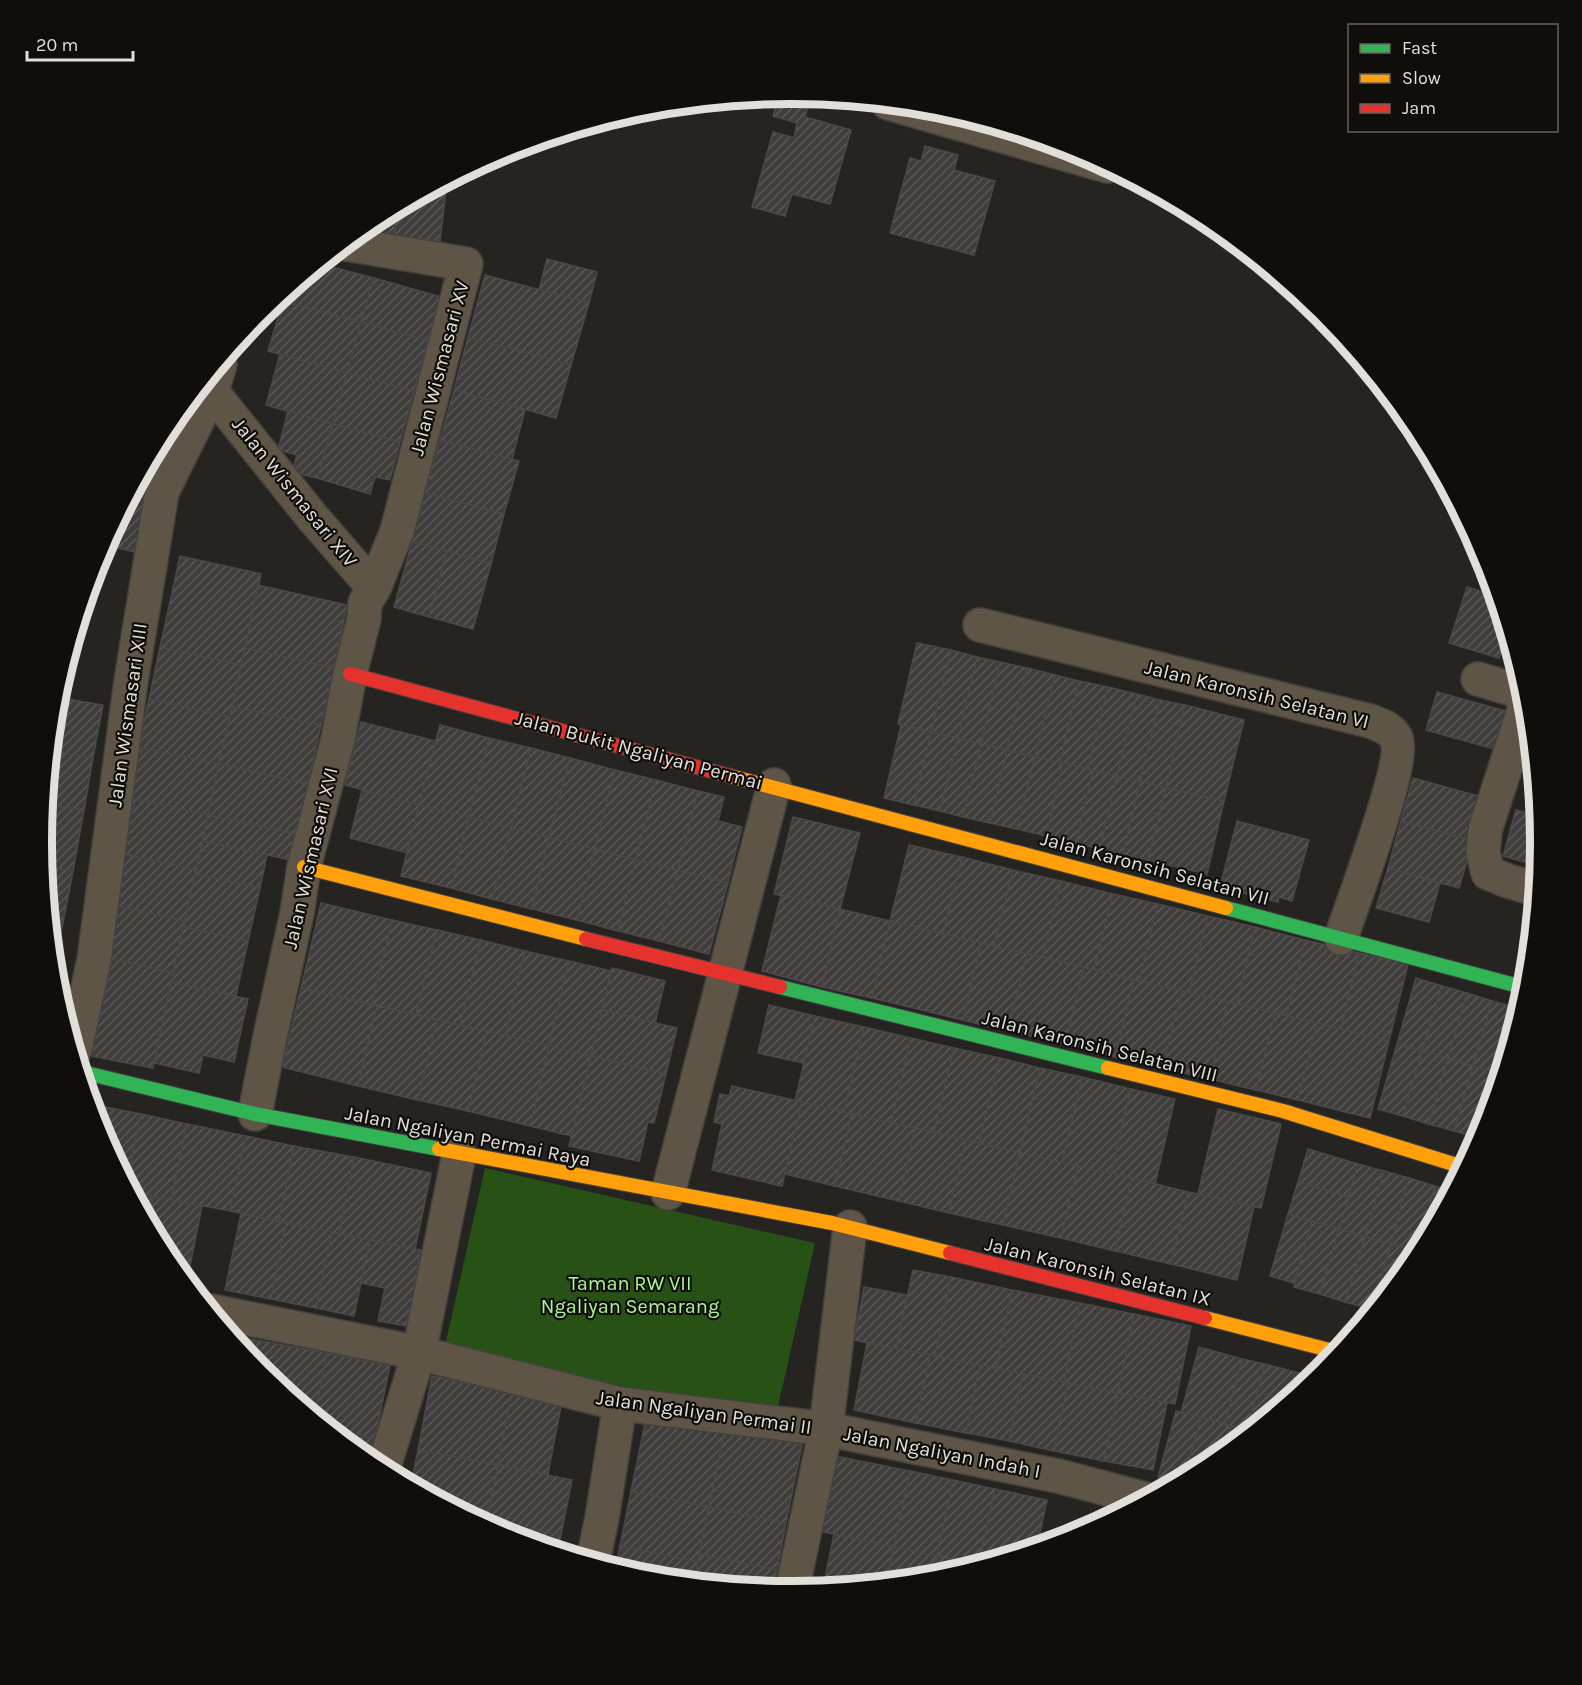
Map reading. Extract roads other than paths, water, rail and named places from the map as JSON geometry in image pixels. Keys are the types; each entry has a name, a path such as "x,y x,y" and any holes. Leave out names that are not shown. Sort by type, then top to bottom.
{"street":[{"path":"963,124 1031,144"},
{"name":"Jalan Wismasari XV","path":"357,246 466,264 397,531 370,596"},
{"name":"Jalan Wismasari XIV","path":"214,382 370,596"},
{"name":"Jalan Wismasari XIII","path":"78,1034 94,960 131,681 162,492 207,391"},
{"name":"Jalan Wismasari XVI","path":"255,1114 297,913 304,867 338,739 350,674 370,596"},
{"name":"Jalan Karonsih Selatan VI","path":"980,625 1370,721 1389,729 1397,740 1398,753 1390,789 1341,938"},
{"name":"Jalan Bukit Ngaliyan Permai","path":"350,674 774,786 668,1193"},
{"path":"1478,679 1513,689"},
{"path":"1519,724 1485,830 1484,853 1488,873 1528,887"},
{"name":"Jalan Karonsih Selatan VII","path":"774,786 1515,985"},
{"path":"304,867 726,974"},
{"name":"Jalan Karonsih Selatan VIII","path":"726,974 1283,1111 1455,1165"},
{"name":"Jalan Ngaliyan Permai Raya","path":"90,1074 255,1114 850,1227"},
{"path":"386,1460 419,1353 459,1154"},
{"name":"Jalan Ngaliyan Permai II","path":"223,1313 419,1353 620,1404 826,1429 850,1227"},
{"name":"Jalan Karonsih Selatan IX","path":"850,1227 1327,1349"},
{"path":"594,1554 620,1404"},
{"path":"794,1581 826,1429"},
{"name":"Jalan Ngaliyan Indah I","path":"826,1429 1058,1476 1135,1496"}],"park label":[{"name":"Taman RW VII Ngaliyan Semarang","path":"630,1294"}]}
